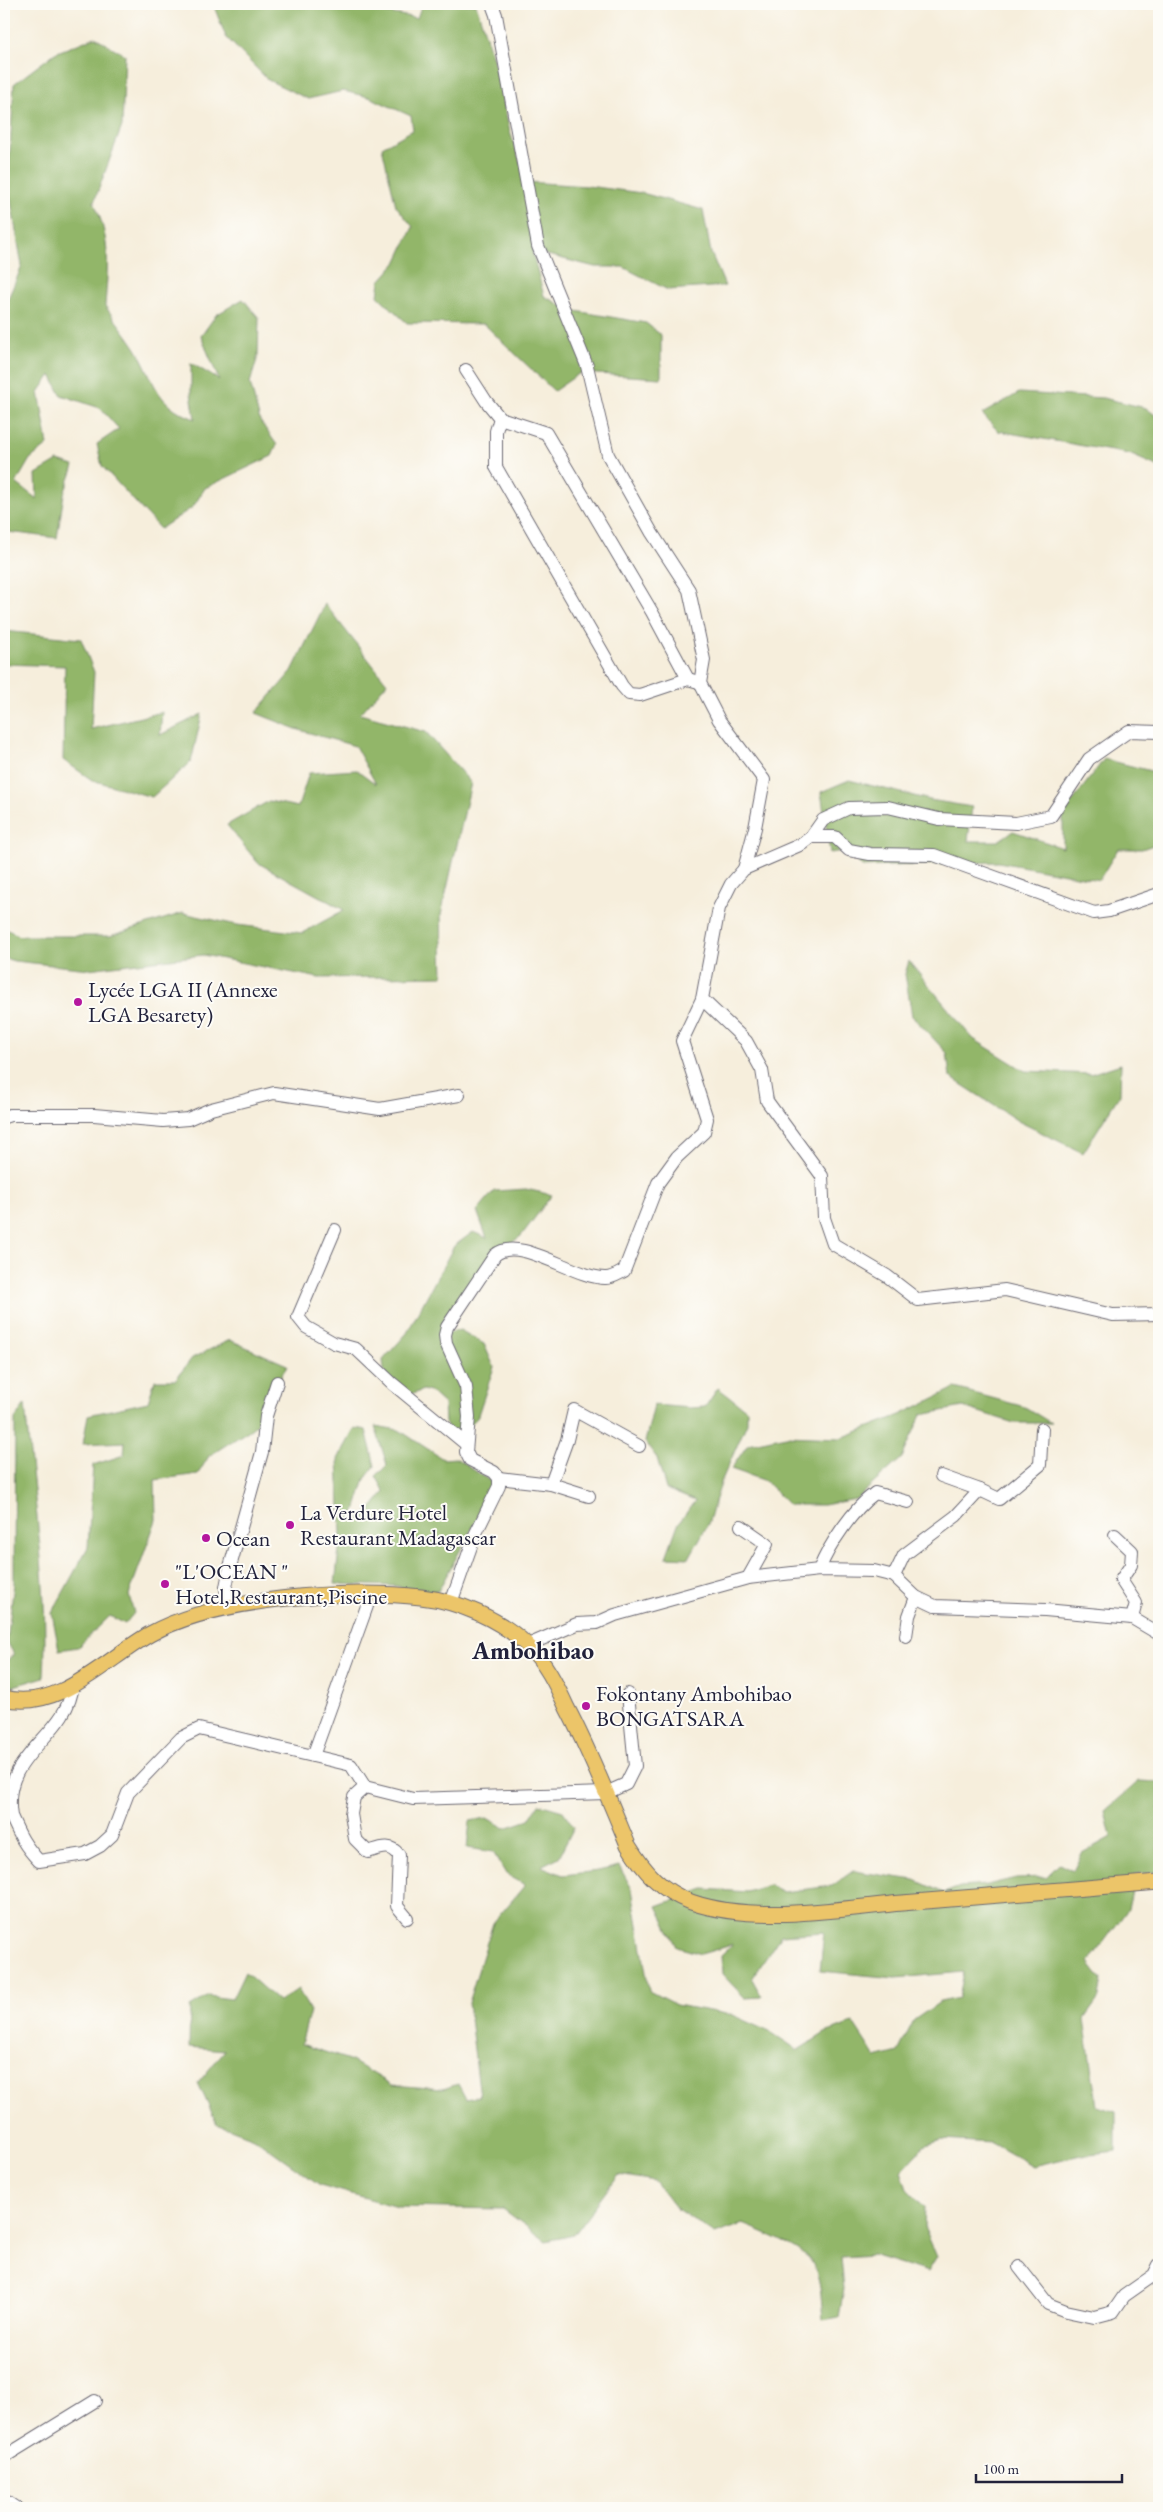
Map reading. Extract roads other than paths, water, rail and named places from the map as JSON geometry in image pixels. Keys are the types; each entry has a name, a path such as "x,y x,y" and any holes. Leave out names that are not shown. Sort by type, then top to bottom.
{"main road":[{"path":"4,1698 17,1702 40,1700 73,1684 152,1633 200,1614 228,1607 329,1595 421,1597 451,1603 487,1617 528,1645 546,1667 561,1696 628,1845 640,1865 655,1882 689,1901 732,1911 819,1911 1159,1882"}],"street":[{"path":"492,4 496,15 538,246 588,366 608,455 652,533 689,590 704,660 694,681"},
{"path":"451,1603 475,1535 499,1486 499,1478 494,1472 470,1460 466,1444 469,1417 466,1388 446,1343 447,1327 495,1256 502,1249 516,1248 592,1277 608,1278 624,1272 658,1183 677,1158 704,1132 707,1119 682,1041 702,999 719,908 731,884 744,869 755,828 764,780 719,720 694,681 546,433 500,418 486,401 466,370"},
{"path":"500,418 496,431 496,467 622,686 629,694 640,695 694,681"},
{"path":"744,869 774,858 802,844 811,837 823,820 849,808 888,807 939,819 1016,823 1051,816 1089,759 1129,731 1159,732"},
{"path":"811,837 835,837 849,850 870,854 934,855 1094,913 1109,911 1159,894"},
{"path":"702,999 746,1041 762,1070 767,1101 822,1176 824,1218 833,1244 887,1276 918,1300 1005,1290 1113,1315 1159,1314"},
{"path":"4,1116 94,1116 163,1121 188,1119 211,1109 274,1093 380,1109 458,1095"},
{"path":"335,1230 298,1317 306,1326 334,1343 356,1349 393,1384 466,1444"},
{"path":"228,1607 226,1588 230,1567 262,1452 266,1416 277,1382"},
{"path":"551,1484 567,1440 574,1410 639,1446"},
{"path":"941,1476 999,1499 1040,1465 1042,1429"},
{"path":"499,1478 551,1484 589,1496"},
{"path":"894,1576 904,1555 956,1516 980,1490"},
{"path":"819,1570 823,1560 861,1503 875,1493 908,1502"},
{"path":"741,1526 767,1544 748,1578"},
{"path":"1115,1535 1132,1551 1131,1565 1121,1580 1136,1604 1132,1618"},
{"path":"528,1645 576,1624 597,1622 615,1615 748,1578 819,1570 874,1571 894,1576 916,1597 935,1606 1045,1610 1132,1618 1159,1634"},
{"path":"313,1756 371,1595"},
{"path":"906,1636 909,1616 916,1597"},
{"path":"73,1684 72,1697 58,1720 22,1754 4,1785 7,1806 24,1844 39,1861 85,1854 100,1846 112,1835 128,1793 181,1738 199,1729 351,1765 364,1787 413,1799 606,1793 626,1784 635,1766 628,1694"},
{"path":"364,1787 354,1797 351,1814 355,1839 368,1852 387,1846 394,1848 400,1855 397,1906 407,1918"},
{"path":"1019,2266 1048,2304 1066,2311 1094,2317 1113,2312 1124,2296 1154,2275 1159,2265"},
{"path":"4,2457 95,2401"},
{"path":"4,2500 16,2508"}],"place":[{"name":"Lycée LGA II (Annexe LGA Besarety)","path":"78,1002"},
{"name":"La Verdure Hotel Restaurant Madagascar","path":"290,1525"},
{"name":"Ocean","path":"206,1538"},
{"name":"\"L'OCEAN \" Hotel,Restaurant,Piscine","path":"165,1584"},
{"name":"Fokontany Ambohibao BONGATSARA","path":"586,1706"}],"district":[{"name":"Ambohibao","path":"533,1650"}]}
